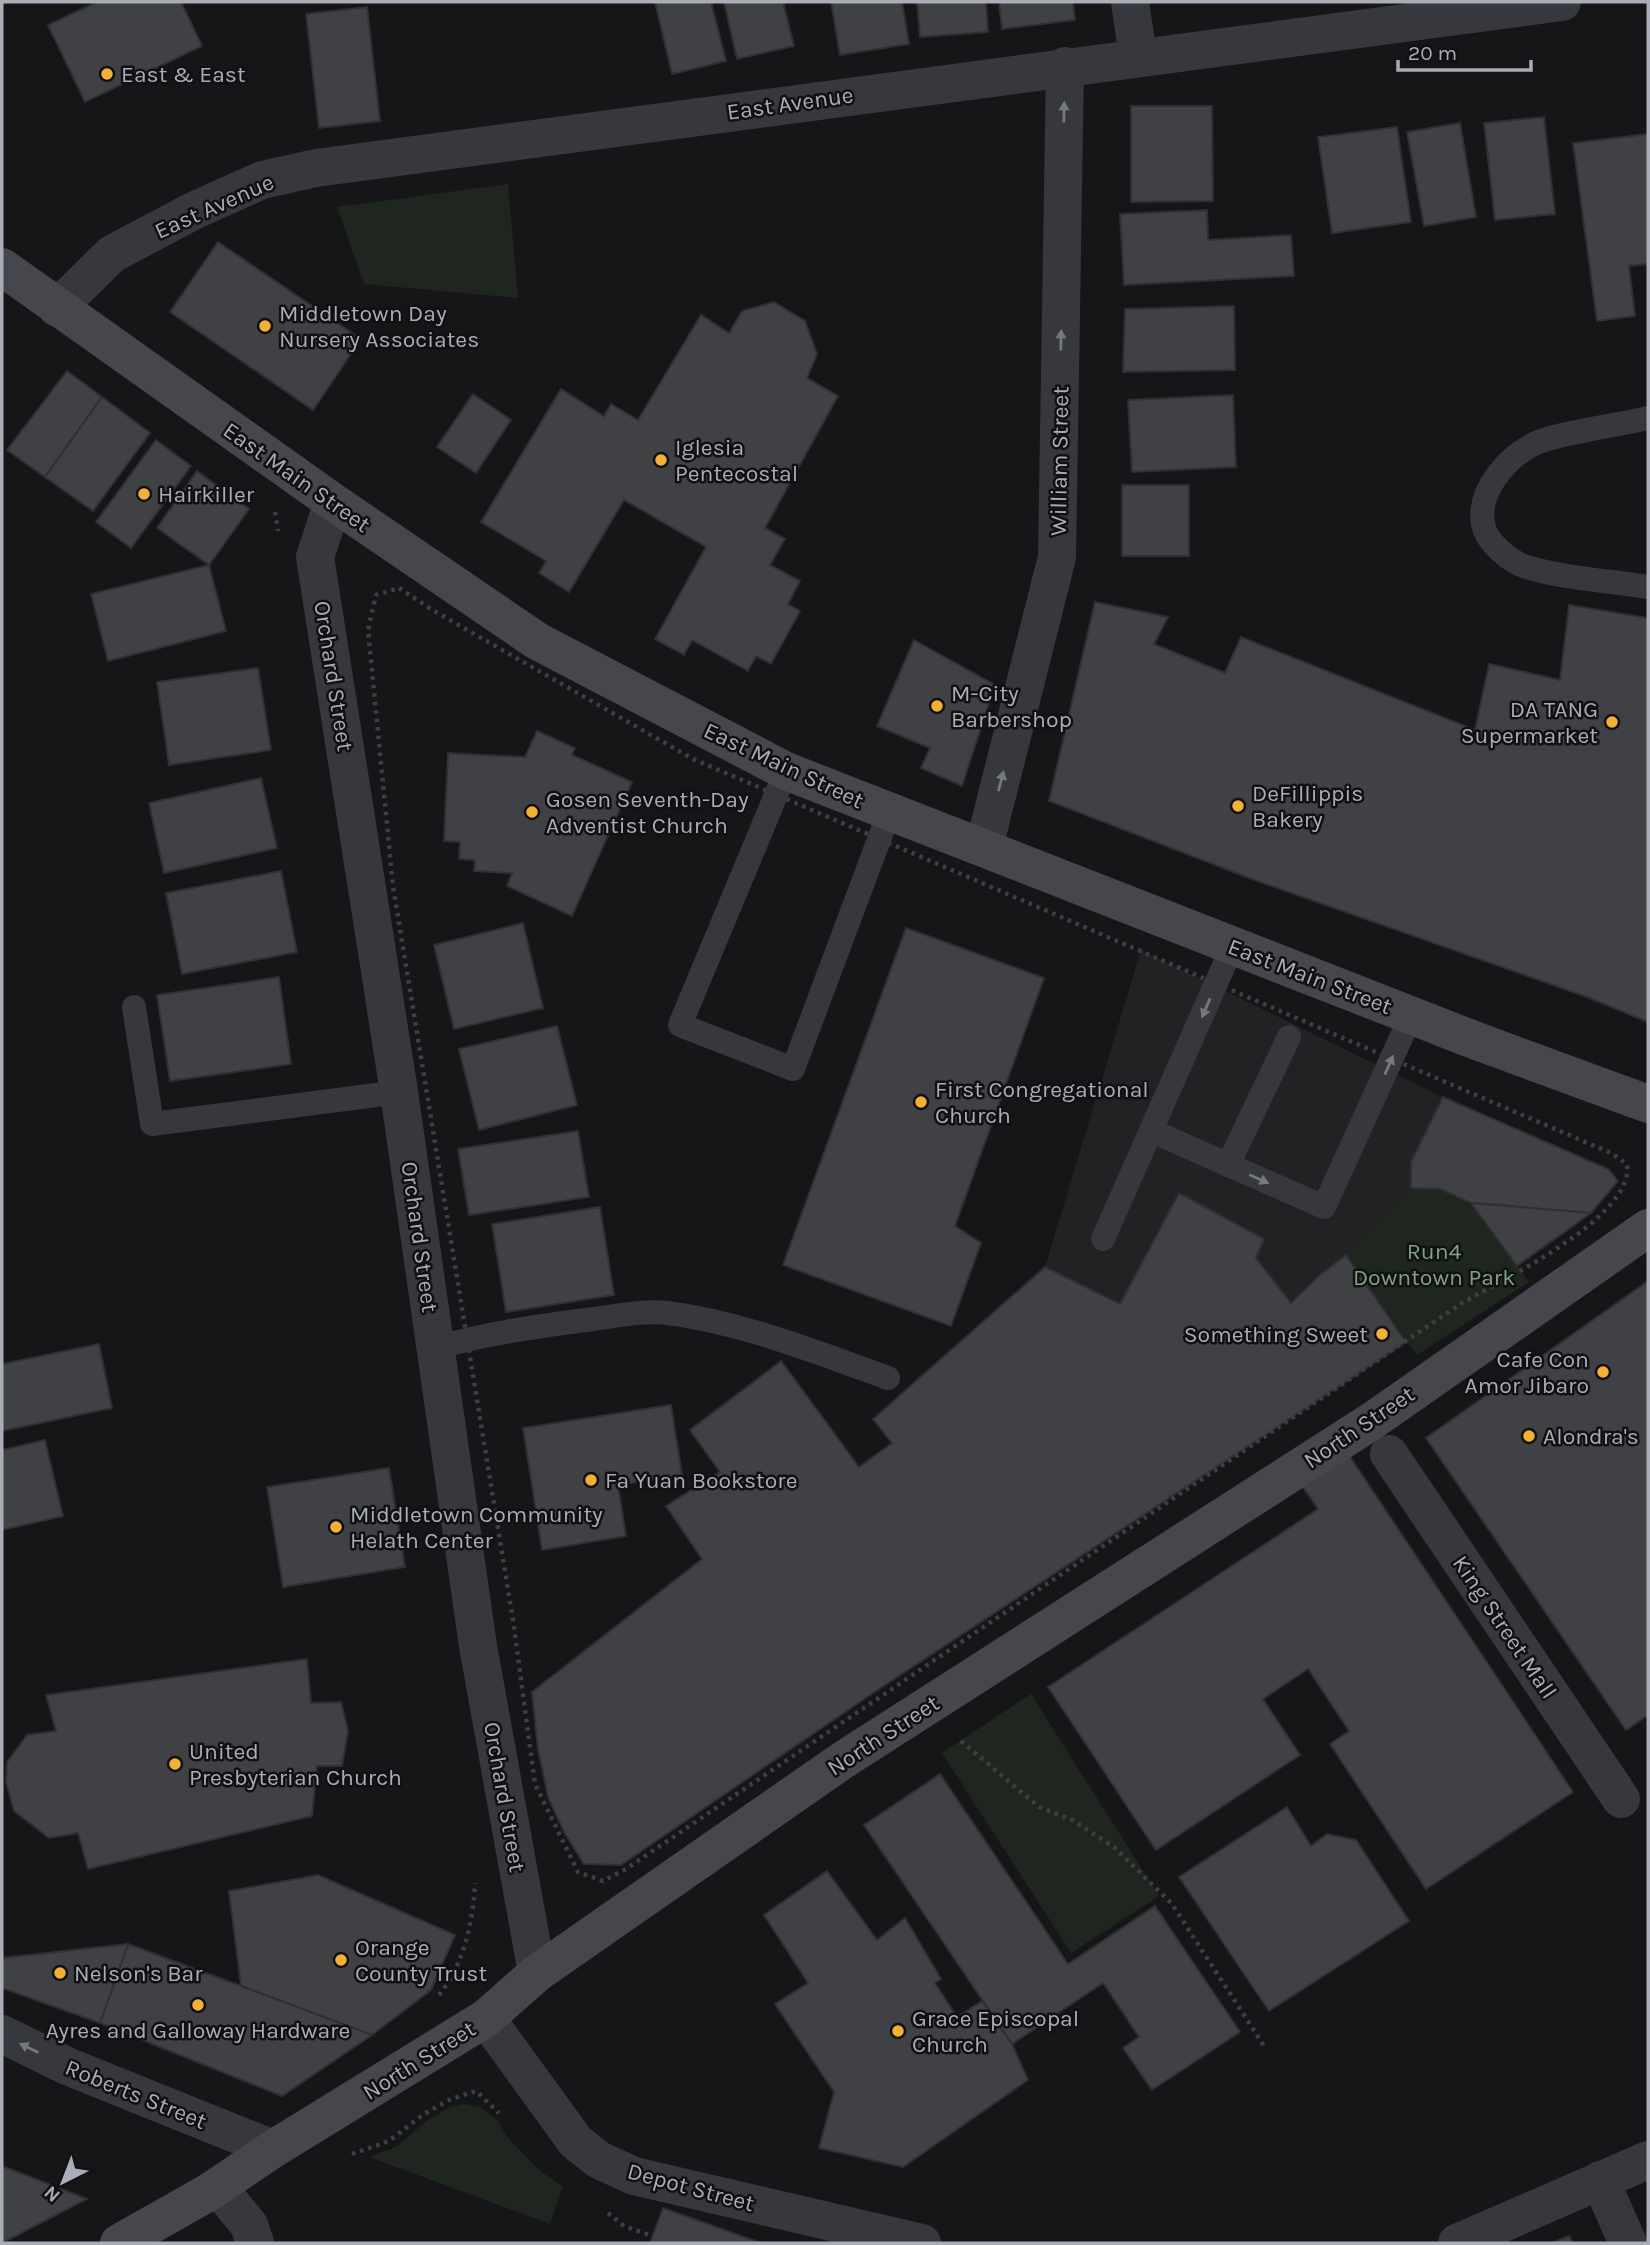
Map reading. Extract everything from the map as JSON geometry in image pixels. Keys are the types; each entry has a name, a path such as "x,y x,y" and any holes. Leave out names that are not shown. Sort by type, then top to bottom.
{"main road":[{"name":"East Main Street","path":"2,267 333,502 537,641 781,783 884,826 984,846 1412,1016 1648,1104"},
{"name":"North Street","path":"119,2243 211,2191 272,2149 486,2018 537,1973 843,1760 1372,1421 1648,1228"}],"street":[{"path":"1130,2 1138,57"},
{"name":"East Avenue","path":"57,308 112,254 193,211 262,180 316,168 1065,66 1562,2"},
{"name":"William Street","path":"984,846 1058,557 1065,66"},
{"name":"Orchard Street","path":"333,502 315,557 399,1092 452,1343 478,1646 537,1973"},
{"name":"King Street Mall","path":"1389,1454 1621,1799"},
{"name":"Depot Street","path":"486,2018 576,2142 599,2160 634,2176 922,2243"},
{"name":"Roberts Street","path":"2,2034 67,2066 272,2149"},
{"path":"1457,2243 1648,2160"},
{"path":"1601,2180 1628,2243"},
{"path":"211,2191 221,2191 249,2225 255,2243"}],"lane":[{"path":"1648,418 1542,441 1518,455 1495,477 1482,504 1483,527 1501,552 1526,567 1648,587"},
{"path":"781,783 680,1025 793,1069 884,826"},
{"path":"1103,1240 1233,945"},
{"path":"134,1007 152,1124 399,1092"},
{"path":"1152,1132 1324,1207 1412,1016"},
{"path":"1228,1165 1289,1037"},
{"path":"452,1343 639,1313 667,1313 796,1345 888,1378"}],"path":[{"path":"273,504 280,544"},
{"path":"400,588 434,611 693,759 781,783 884,826 1217,982 1611,1153 1627,1164 1628,1174 1612,1205 1571,1239 1462,1303 638,1861 603,1881 578,1872 535,1784 513,1620 452,1343 393,886 368,630 376,595 400,588"},
{"path":"961,1741 1039,1807 1072,1820 1114,1847 1172,1904 1266,2049"},
{"path":"432,2004 454,1976 473,1919 475,1872"},
{"path":"344,2157 389,2141 424,2114 451,2099 475,2091 503,2117"},
{"path":"606,2211 624,2227 672,2243"}],"shaded area":[{"path":"1141,950 1443,1097 1608,1169 1618,1181 1591,1213 1406,1342 873,1693 621,1865 584,1864 564,1832 548,1797 538,1749 532,1692 702,1559 666,1506 720,1472 690,1430 781,1361 859,1467 892,1443 873,1419 1045,1267"}],"green space":[{"path":"508,184 518,298 364,284 337,207"},
{"name":"Run4 Downtown Park","path":"1411,1188 1440,1189 1471,1203 1529,1282 1417,1355 1346,1255"},
{"path":"1031,1694 1159,1896 1071,1953 942,1753"},
{"path":"464,2104 480,2107 497,2120 509,2139 538,2169 563,2187 550,2224 369,2157 396,2147 428,2120 450,2107"}],"building":[{"name":"East & East","path":"97,2 181,2 202,46 85,102 48,25"},
{"path":"655,2 711,2 726,61 672,74"},
{"path":"724,2 783,2 794,46 737,59"},
{"path":"831,2 902,2 909,44 840,55"},
{"path":"917,2 986,2 988,32 920,37"},
{"path":"999,2 1073,2 1075,20 1002,29"},
{"path":"367,7 380,121 319,128 306,14"},
{"path":"1131,106 1212,106 1213,201 1131,202"},
{"path":"1544,117 1555,214 1495,220 1484,123"},
{"path":"1460,123 1476,217 1424,226 1407,132"},
{"path":"1397,127 1411,222 1332,233 1318,137"},
{"path":"1648,134 1648,264 1629,266 1635,316 1597,321 1573,143"},
{"path":"1207,210 1208,240 1291,235 1294,276 1124,285 1120,214"},
{"name":"Middletown Day Nursery Associates","path":"218,242 361,339 313,410 170,312"},
{"name":"Iglesia Pentecostal","path":"774,302 805,321 817,354 807,378 838,396 765,528 785,539 770,565 800,581 788,604 800,611 771,664 756,656 748,671 692,640 684,655 655,639 706,547 624,500 569,592 539,573 546,561 481,522 561,389 604,416 611,404 638,420 701,315 729,333 742,311"},
{"path":"1234,306 1235,370 1123,372 1125,309"},
{"path":"67,371 102,397 45,477 7,450"},
{"path":"473,394 511,420 476,473 437,447"},
{"path":"1233,395 1236,467 1132,472 1128,400"},
{"path":"102,397 150,433 93,511 45,477"},
{"name":"Hairkiller","path":"156,440 191,466 131,548 96,522"},
{"path":"197,471 249,509 209,565 157,528"},
{"path":"1122,485 1189,485 1189,556 1122,556"},
{"path":"209,565 226,631 108,661 91,594"},
{"path":"1095,602 1168,617 1154,644 1225,673 1241,637 1475,730 1489,664 1560,680 1569,605 1648,618 1648,1022 1587,997 1249,878 1049,801"},
{"name":"M-City Barbershop","path":"914,640 995,685 962,786 921,768 930,748 877,726"},
{"path":"258,668 271,750 169,765 157,682"},
{"name":"Gosen Seventh-Day Adventist Church","path":"537,731 575,748 572,755 632,782 572,916 507,886 512,873 474,871 475,860 459,859 460,842 444,841 448,753 525,757"},
{"path":"261,778 277,848 164,873 149,803"},
{"path":"281,871 297,952 182,974 166,893"},
{"path":"523,923 543,1008 454,1029 434,945"},
{"name":"First Congregational Church","path":"906,928 1044,978 955,1226 981,1243 951,1326 783,1265"},
{"path":"279,977 291,1064 170,1081 157,995"},
{"path":"557,1026 577,1105 479,1130 459,1049"},
{"path":"1443,1097 1608,1169 1618,1181 1591,1213 1471,1203 1440,1189 1411,1188 1411,1162"},
{"path":"578,1131 589,1197 469,1215 458,1149"},
{"path":"1179,1193 1264,1239 1256,1258 1291,1303 1321,1274 1346,1255 1406,1342 873,1693 621,1865 584,1864 564,1832 548,1797 538,1749 532,1692 702,1559 666,1506 720,1472 690,1430 781,1361 859,1467 892,1443 873,1419 1045,1267 1120,1304"},
{"path":"1471,1203 1591,1213 1517,1266"},
{"path":"600,1207 614,1295 506,1312 492,1224"},
{"path":"1648,1281 1648,1715 1626,1730 1426,1438"},
{"path":"99,1344 112,1408 2,1431 2,1364"},
{"name":"Fa Yuan Bookstore","path":"671,1405 682,1475 618,1485 626,1536 542,1550 523,1428"},
{"path":"45,1440 63,1516 2,1530 2,1450"},
{"path":"1347,1452 1573,1792 1426,1889 1330,1744 1349,1731 1308,1669 1263,1699 1300,1755 1156,1850 1048,1687 1318,1509 1300,1483"},
{"name":"Middletown Community Helath Center","path":"389,1468 405,1567 283,1587 267,1487"},
{"name":"United Presbyterian Church","path":"307,1659 311,1703 341,1702 348,1731 342,1766 317,1766 312,1816 88,1869 78,1833 49,1838 14,1811 6,1782 7,1762 27,1735 56,1731 46,1695"},
{"path":"940,1774 1068,1964 1155,1906 1240,2032 1152,2090 1123,2048 1139,2037 1103,1983 1012,2044 864,1825"},
{"path":"1287,1807 1311,1846 1327,1834 1356,1840 1409,1921 1269,2011 1179,1877"},
{"name":"Grace Episcopal Church","path":"827,1871 877,1940 905,1918 941,1979 935,1983 957,2017 982,2001 1012,2044 1028,2080 903,2167 819,2148 834,2092 775,2004 808,1983 764,1915"},
{"name":"Orange County Trust","path":"318,1875 455,1935 431,1990 372,2035 241,1986 229,1891"},
{"name":"Ayres and Galloway Hardware","path":"128,1944 372,2035 282,2096 100,2023"},
{"name":"Nelson's Bar","path":"128,1944 100,2023 2,1988 2,1958"},
{"path":"2,2166 87,2199 2,2243"},
{"path":"663,2208 761,2243 650,2243"},
{"path":"1569,2236 1572,2243 1552,2243"}],"place":[{"name":"East & East","path":"107,74"},
{"name":"Middletown Day Nursery Associates","path":"265,326"},
{"name":"Iglesia Pentecostal","path":"661,460"},
{"name":"Hairkiller","path":"144,494"},
{"name":"M-City Barbershop","path":"937,706"},
{"name":"DA TANG Supermarket","path":"1612,722"},
{"name":"DeFillippis Bakery","path":"1238,806"},
{"name":"Gosen Seventh-Day Adventist Church","path":"532,812"},
{"name":"First Congregational Church","path":"921,1102"},
{"name":"Something Sweet","path":"1382,1334"},
{"name":"Cafe Con Amor Jibaro","path":"1603,1372"},
{"name":"Alondra's","path":"1529,1436"},
{"name":"Fa Yuan Bookstore","path":"591,1480"},
{"name":"Middletown Community Helath Center","path":"336,1527"},
{"name":"United Presbyterian Church","path":"175,1764"},
{"name":"Orange County Trust","path":"341,1960"},
{"name":"Nelson's Bar","path":"60,1973"},
{"name":"Ayres and Galloway Hardware","path":"198,2005"},
{"name":"Grace Episcopal Church","path":"898,2031"}]}
